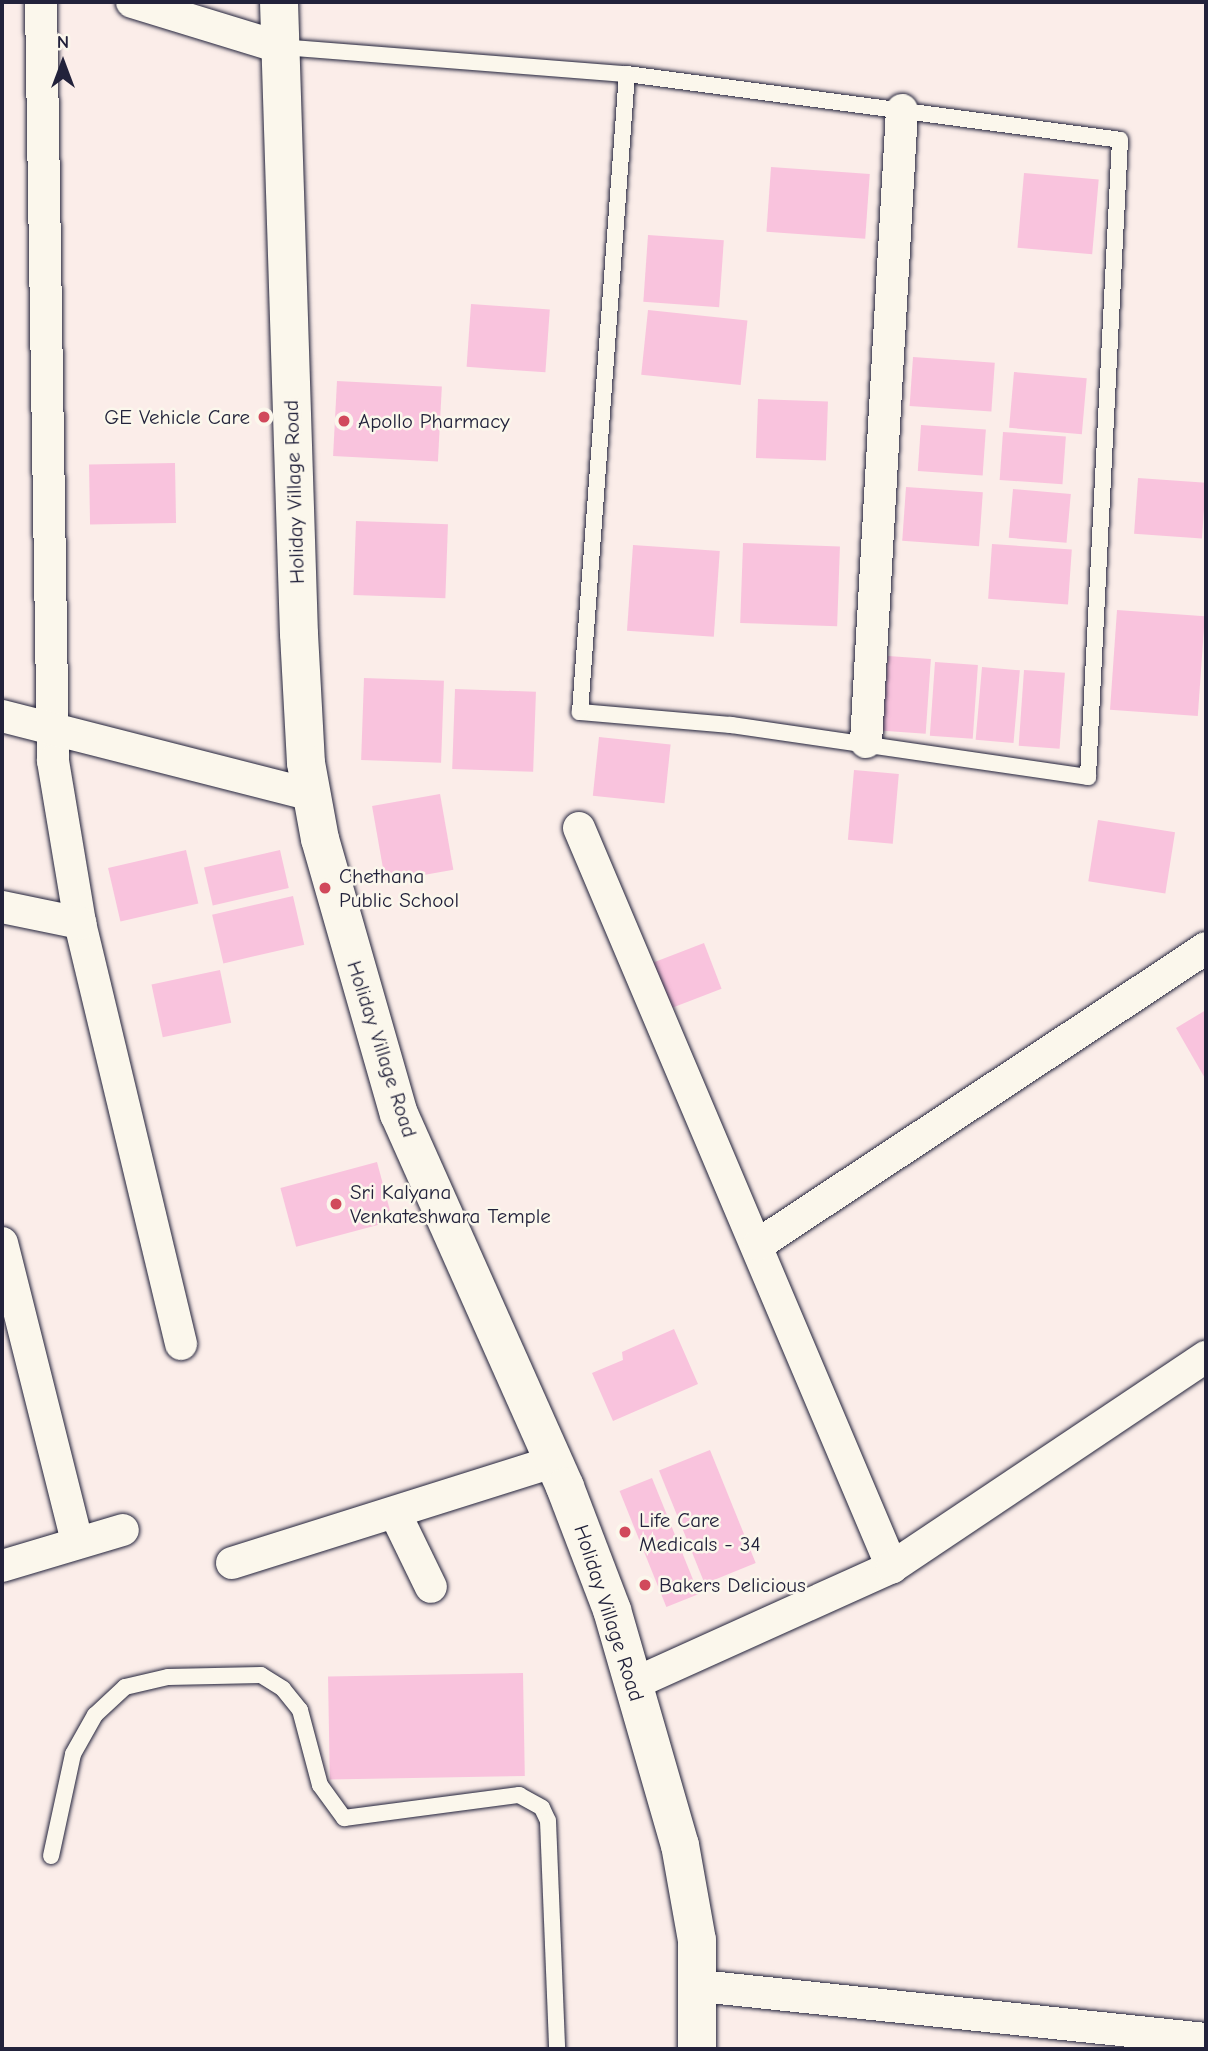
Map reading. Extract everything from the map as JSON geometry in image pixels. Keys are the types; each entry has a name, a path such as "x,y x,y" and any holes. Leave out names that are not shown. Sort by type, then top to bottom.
{"street":[{"path":"41,2 51,727 58,805 80,923 181,1344"},
{"path":"132,2 279,47"},
{"name":"Holiday Village Road","path":"279,2 299,634 306,763 312,795 357,977 399,1114 598,1565 680,1845 700,1986 697,2049"},
{"path":"866,743 902,110"},
{"path":"2,716 312,795"},
{"path":"579,828 759,1244 892,1567"},
{"path":"2,907 80,923"},
{"path":"759,1244 1206,948"},
{"path":"2,1243 77,1542"},
{"path":"633,1684 892,1567 1206,1357"},
{"path":"232,1563 553,1462"},
{"path":"395,1513 430,1587"},
{"path":"2,1566 123,1530"},
{"path":"700,1986 1206,2039"}],"lane":[{"path":"279,47 627,74 1120,139 1088,777 730,725 580,712 627,74"},
{"path":"51,1856 72,1754 95,1715 125,1687 169,1677 261,1675 283,1689 300,1710 320,1785 344,1818 519,1795 542,1808 548,1821 557,2049"}],"building":[{"path":"771,167 870,174 865,239 766,232"},
{"path":"1024,173 1099,180 1092,254 1017,248"},
{"path":"648,235 724,240 719,307 643,302"},
{"path":"471,304 550,310 545,372 467,367"},
{"path":"648,310 747,320 741,385 641,375"},
{"path":"913,357 995,363 991,412 910,406"},
{"path":"1014,372 1087,378 1082,434 1009,428"},
{"path":"337,381 442,386 438,461 333,456"},
{"path":"758,399 828,401 826,460 756,458"},
{"path":"921,425 986,430 983,475 918,471"},
{"path":"1003,432 1066,436 1062,484 1000,480"},
{"path":"175,463 176,523 90,524 89,465"},
{"path":"1138,478 1206,483 1202,539 1134,534"},
{"path":"906,487 983,492 979,546 902,541"},
{"path":"1013,489 1071,494 1067,543 1009,538"},
{"path":"356,521 448,524 445,598 353,595"},
{"path":"743,543 840,546 837,626 740,623"},
{"path":"992,544 1072,550 1068,604 988,599"},
{"path":"633,545 720,551 714,637 627,631"},
{"path":"1117,610 1205,616 1198,716 1110,710"},
{"path":"888,656 931,659 926,734 883,731"},
{"path":"935,662 978,665 973,739 930,736"},
{"path":"982,667 1020,670 1013,743 976,740"},
{"path":"1024,670 1065,673 1060,749 1019,746"},
{"path":"364,678 444,681 441,763 361,760"},
{"path":"455,689 536,692 533,772 452,769"},
{"path":"599,737 671,745 664,803 593,796"},
{"path":"854,770 899,774 893,844 848,840"},
{"path":"440,794 453,870 385,882 372,806"},
{"path":"1098,820 1175,832 1165,893 1088,881"},
{"path":"186,850 198,904 120,922 108,868"},
{"path":"280,850 289,888 213,906 204,868"},
{"path":"293,896 304,945 223,963 212,915"},
{"path":"704,943 722,989 668,1009 651,963"},
{"path":"220,970 231,1023 163,1037 152,985"},
{"path":"1206,1010 1206,1080 1176,1028"},
{"name":"Sri Kalyana Venkateshwara Temple","path":"377,1162 393,1221 296,1247 280,1188"},
{"path":"674,1329 698,1384 613,1421 592,1373 623,1360 622,1352"},
{"path":"710,1450 756,1563 705,1584 659,1471"},
{"path":"652,1478 699,1594 666,1607 620,1491"},
{"path":"523,1673 525,1776 330,1779 328,1676"}],"place":[{"name":"GE Vehicle Care","path":"264,417"},
{"name":"Apollo Pharmacy","path":"344,421"},
{"name":"Chethana Public School","path":"325,888"},
{"name":"Sri Kalyana Venkateshwara Temple","path":"336,1204"},
{"name":"Life Care Medicals - 34","path":"625,1532"},
{"name":"Bakers Delicious","path":"645,1585"}]}
